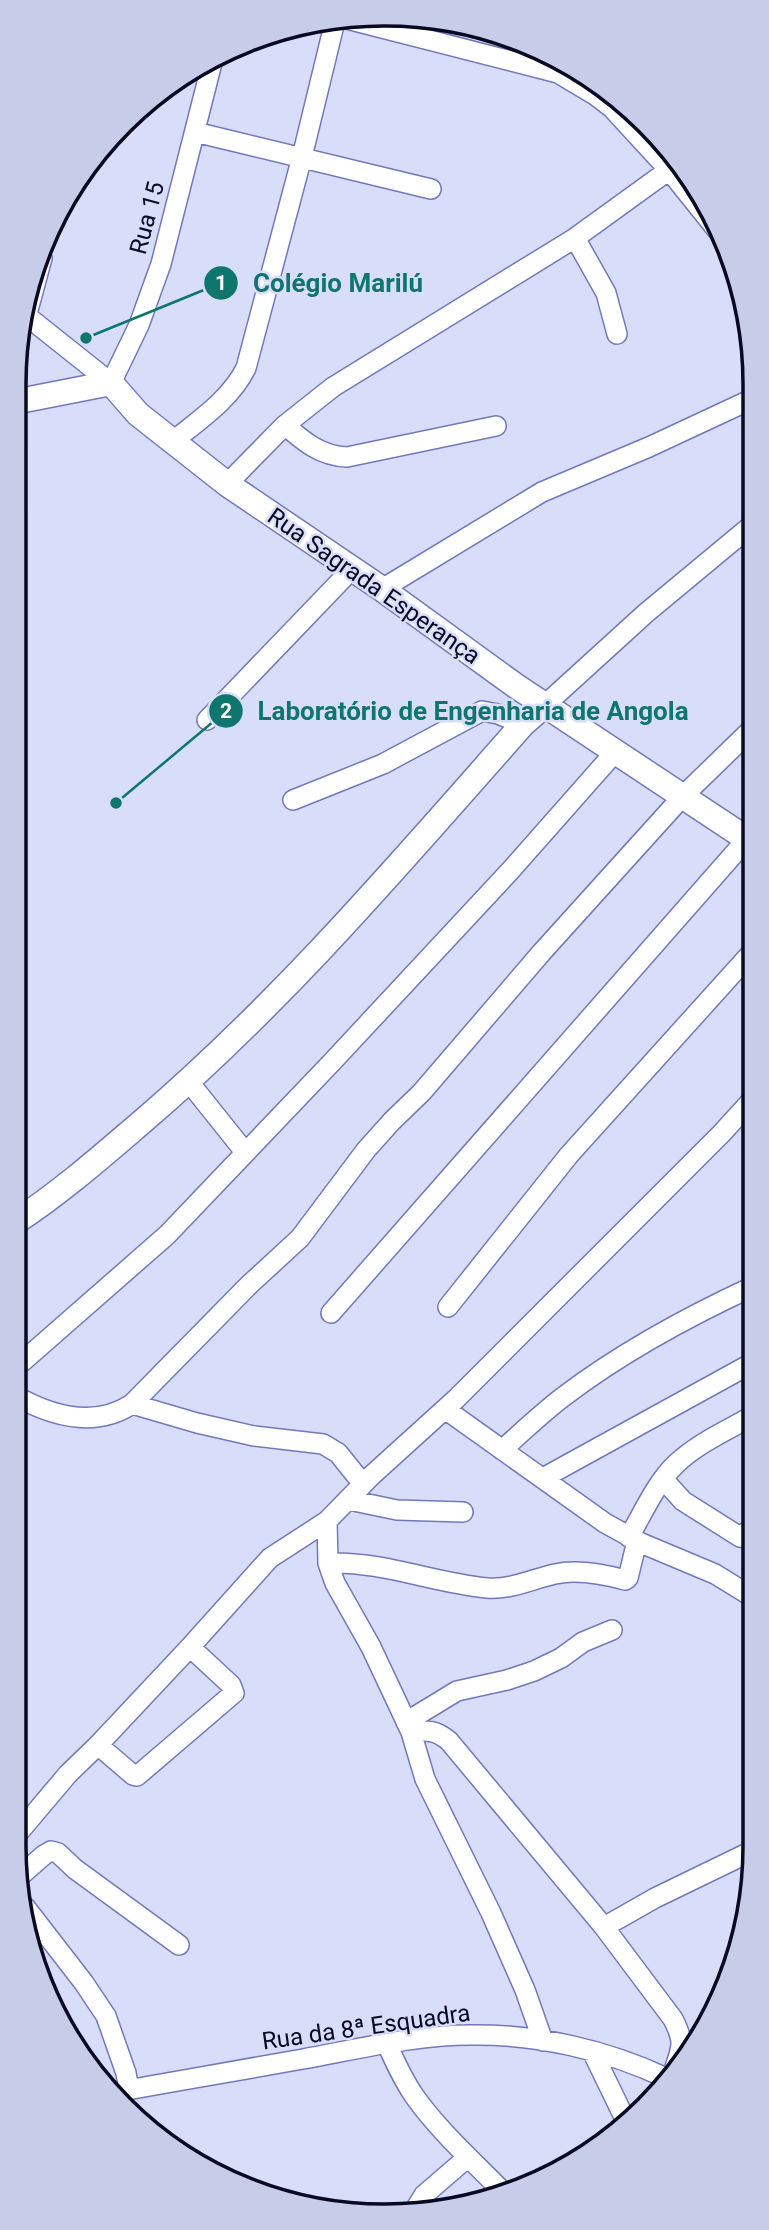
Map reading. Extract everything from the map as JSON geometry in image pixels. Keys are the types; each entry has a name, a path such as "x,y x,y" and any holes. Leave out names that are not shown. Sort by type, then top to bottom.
{"street":[{"path":"386,26 544,63"},
{"path":"172,442 228,395 246,369 335,30"},
{"name":"Rua 15","path":"111,383 151,295 161,264 195,132 206,73"},
{"path":"632,125 686,191"},
{"path":"195,132 430,189"},
{"path":"227,484 285,425 333,387 575,238 669,170"},
{"path":"575,238 606,293 617,334"},
{"path":"32,319 111,383"},
{"path":"26,400 111,383"},
{"name":"Rua Sagrada Esperança","path":"111,383 138,414 227,484 383,589 516,686 743,836"},
{"path":"383,589 542,492 743,403"},
{"path":"285,425 306,443 332,456 347,457 496,426"},
{"path":"26,1214 77,1178 189,1082 253,1021 348,922 523,723 646,613 743,532"},
{"path":"207,720 352,569"},
{"path":"293,800 383,764 482,711 498,713 523,723"},
{"path":"26,1400 57,1414 81,1418 118,1414 132,1404 249,1285 300,1238 366,1150 422,1092 683,796 743,738"},
{"path":"26,1358 167,1235 510,872 616,751"},
{"path":"331,1313 743,849"},
{"path":"448,1307 569,1155 743,962"},
{"path":"189,1082 245,1152"},
{"path":"26,1824 68,1774 190,1647 270,1558 327,1521 584,1271 743,1110"},
{"path":"502,1450 563,1397 624,1354 743,1292"},
{"path":"543,1478 743,1368"},
{"path":"132,1404 254,1436 323,1444 338,1453 363,1484"},
{"path":"444,1409 605,1524 715,1574 743,1591"},
{"path":"328,1563 361,1564 488,1588 504,1588 558,1573 593,1574 625,1580 628,1578 633,1539 663,1479 694,1450 743,1421"},
{"path":"663,1479 683,1501 740,1537 743,1535"},
{"path":"349,1500 397,1510 463,1512"},
{"path":"327,1521 328,1563 335,1583 371,1647 409,1727 425,1779 491,1913 525,1990 543,2041"},
{"path":"409,1727 457,1691 534,1671 611,1630"},
{"path":"98,1745 137,1776 234,1693 231,1685 190,1647"},
{"path":"409,1727 439,1732 449,1741 604,1927 673,2020 683,2044"},
{"path":"27,1870 51,1851 58,1853 75,1869 179,1945"},
{"path":"604,1927 743,1855"},
{"path":"34,1918 106,2016 126,2073 121,2088"},
{"name":"Rua da 8ª Esquadra","path":"123,2090 387,2044 439,2036 470,2035 498,2035 592,2051 639,2065 660,2075"},
{"path":"387,2044 399,2073 415,2097 497,2186"},
{"path":"592,2051 622,2114"},
{"path":"420,2202 424,2195 468,2157"}],"place":[{"name":"Colégio Marilú","path":"86,338"},
{"name":"Laboratório de Engenharia de Angola","path":"116,803"}]}
